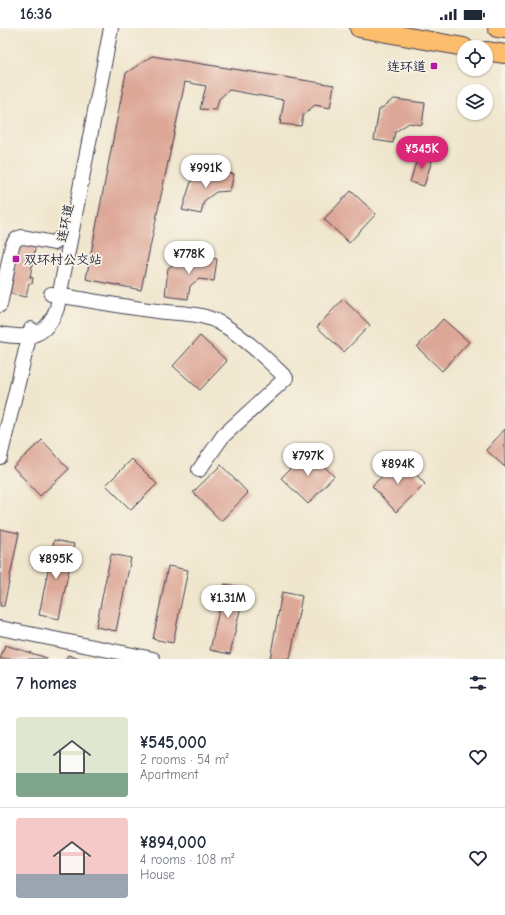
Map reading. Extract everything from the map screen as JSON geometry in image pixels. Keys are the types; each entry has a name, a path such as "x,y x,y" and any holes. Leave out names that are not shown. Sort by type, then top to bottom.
{"main road":[{"path":"359,28 457,46"},
{"path":"497,28 505,29"},
{"path":"493,52 505,54"}],"street":[{"name":"连环道","path":"55,295 63,236 103,28"},
{"path":"0,332 16,337 41,331 49,324 56,312 55,295 111,28"},
{"path":"0,305 12,246 16,239 23,237 54,243 63,236"},
{"path":"55,295 158,312 188,314 208,318 219,323 246,342 286,378 223,436 199,470"},
{"path":"0,457 30,333"},
{"path":"0,628 153,659"}],"building":[{"path":"152,56 334,85 330,108 315,105 303,115 301,126 280,124 284,100 229,90 219,99 216,110 200,109 206,86 185,82 141,290 86,279 126,73"},
{"path":"394,99 425,103 422,125 409,123 395,132 393,143 374,140 379,110"},
{"path":"419,153 433,157 424,186 410,182"},
{"path":"206,170 234,174 230,191 216,192 204,201 201,214 182,210 191,182"},
{"path":"351,191 376,214 349,243 324,219"},
{"path":"20,241 36,244 30,277 33,278 32,284 29,283 26,297 10,294"},
{"path":"188,255 217,259 214,281 199,279 190,286 188,299 165,296 168,268"},
{"path":"343,299 370,325 344,352 317,327"},
{"path":"443,319 469,342 442,371 417,347"},
{"path":"200,336 227,361 200,390 173,366"},
{"path":"505,429 505,467 486,450"},
{"path":"42,440 69,469 40,496 13,467"},
{"path":"308,451 334,476 308,504 281,478"},
{"path":"401,458 425,484 396,512 372,486"},
{"path":"132,459 157,484 131,510 106,485"},
{"path":"221,465 248,493 221,521 193,492"},
{"path":"0,529 19,533 4,606 0,606"},
{"path":"54,540 74,544 59,619 39,615"},
{"path":"111,554 131,558 116,631 96,627"},
{"path":"168,566 188,570 173,643 153,639"},
{"path":"225,584 245,588 230,654 210,650"},
{"path":"282,592 302,596 290,659 270,659"},
{"path":"5,645 47,658 47,659 0,659"},
{"path":"68,655 79,659 66,659"}],"place":[{"name":"连环道","path":"434,66"},
{"name":"双环村公交站","path":"16,259"}]}
